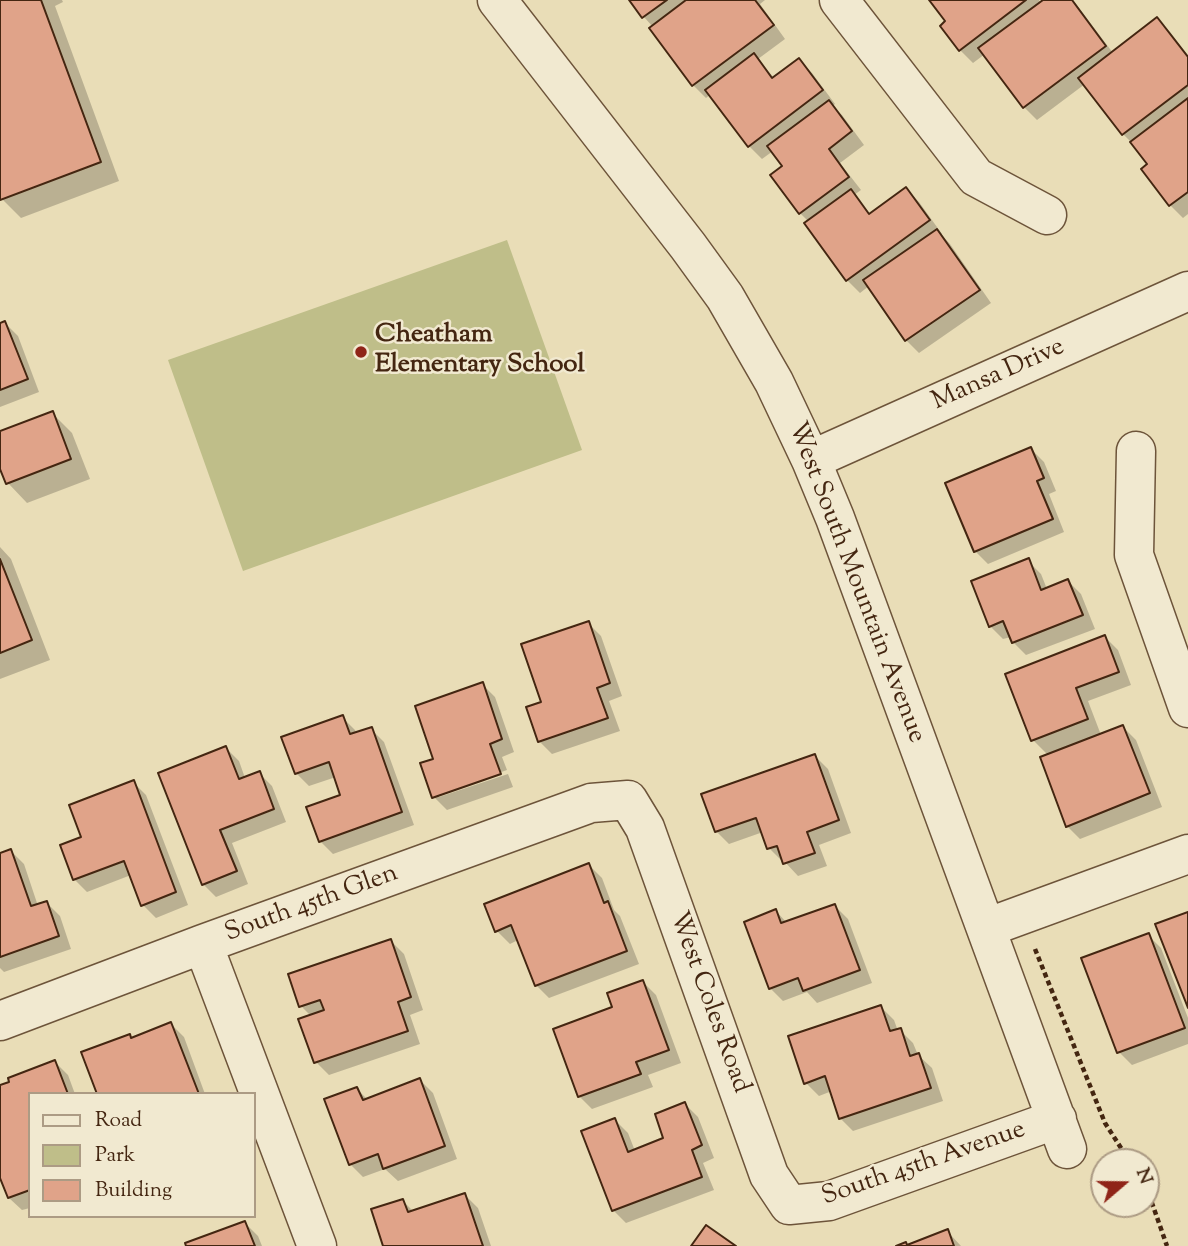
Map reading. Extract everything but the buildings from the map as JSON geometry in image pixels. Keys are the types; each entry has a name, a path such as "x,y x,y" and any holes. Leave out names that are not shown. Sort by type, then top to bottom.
{"street":[{"name":"West South Mountain Avenue","path":"498,0 688,246 725,298 774,382 835,518 1062,1134"},
{"path":"839,0 975,177 1046,215"},
{"name":"Mansa Drive","path":"811,460 1188,291"},
{"path":"1136,451 1134,555 1188,708"},
{"name":"South 45th Glen","path":"0,1021 591,803 628,800"},
{"name":"West Coles Road","path":"628,800 645,828 769,1175 789,1205"},
{"path":"987,930 1188,855"},
{"path":"203,944 317,1246"},
{"name":"South 45th Avenue","path":"789,1205 829,1201 1062,1134"}],"path":[{"path":"987,930 1032,943 1105,1123 1121,1148"},
{"path":"1157,1218 1167,1246"}],"green space":[{"path":"507,240 582,450 243,571 168,360"}],"place":[{"name":"Cheatham Elementary School","path":"361,352"}]}
